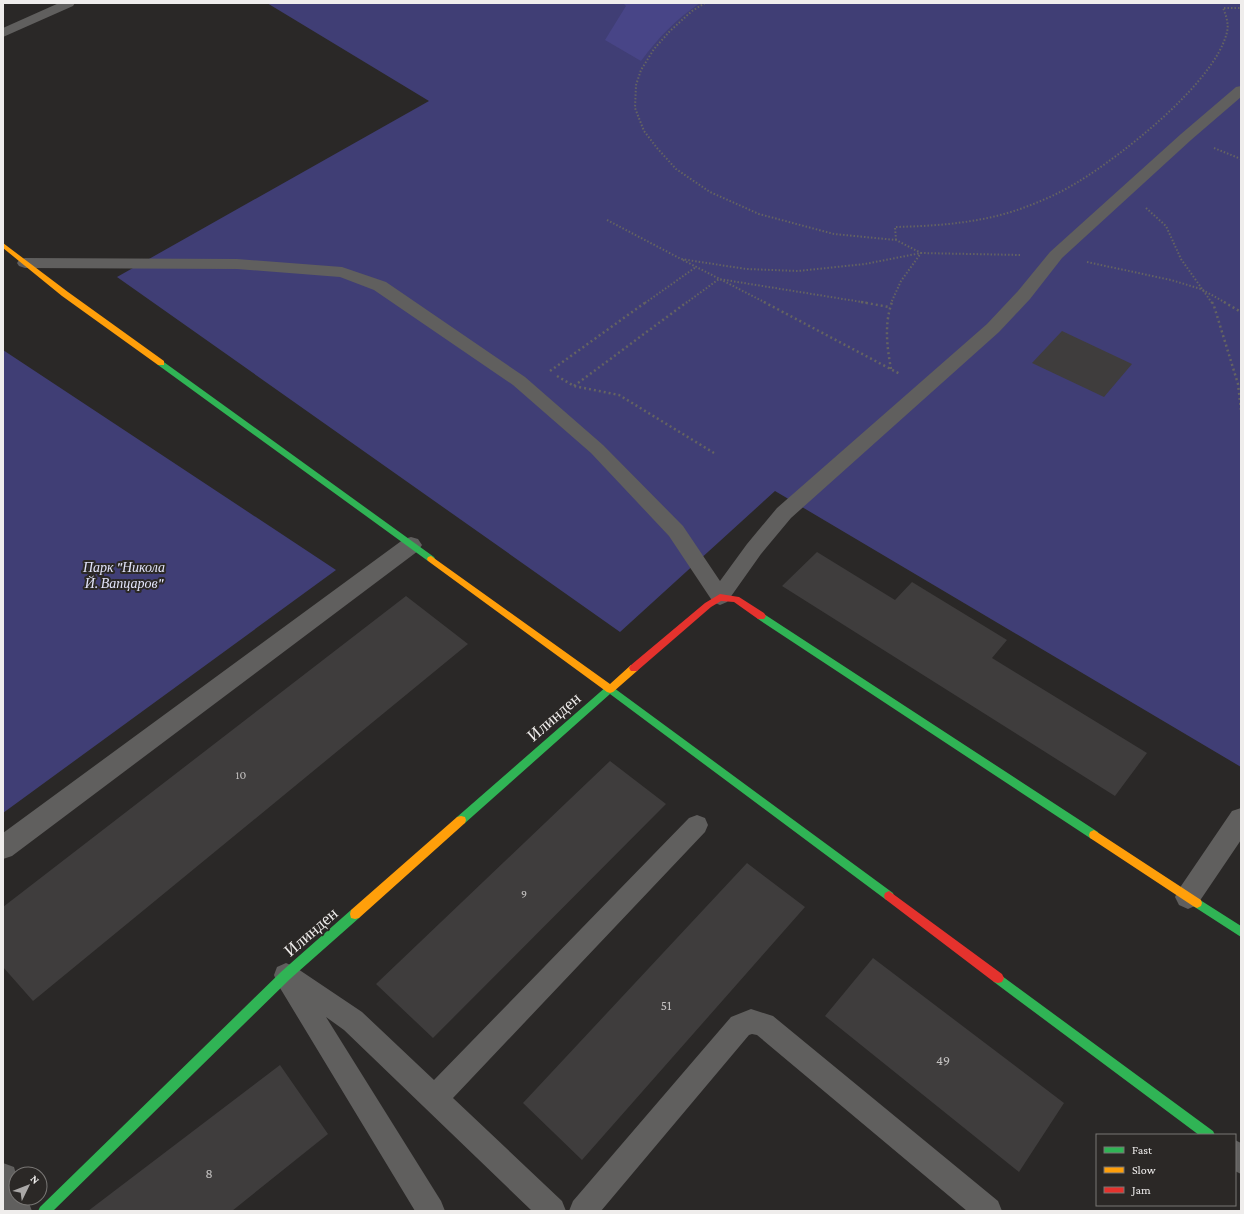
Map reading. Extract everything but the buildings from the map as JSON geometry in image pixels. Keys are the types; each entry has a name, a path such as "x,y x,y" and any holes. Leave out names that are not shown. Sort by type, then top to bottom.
{"street":[{"path":"3,245 65,294 610,689 1208,1134"},
{"path":"3,848 411,545"},
{"path":"720,597 736,599 748,606 1241,932"},
{"name":"Илинден","path":"44,1211 286,975 696,614 720,597"},
{"path":"1188,897 1241,819"},
{"path":"3,1178 17,1211"}],"lane":[{"path":"3,33 69,3"},
{"path":"25,263 237,264 342,272 380,286 519,381 597,449 676,531 720,597 754,549 784,513 993,328 1024,294 1056,255 1241,90"},
{"path":"435,1098 697,825"},
{"path":"286,975 353,1021 552,1211"},
{"path":"286,975 431,1211"},
{"path":"583,1211 740,1026 752,1021 764,1025 988,1211"}],"path":[{"path":"705,3 692,11 670,31 654,49 641,70 636,85 635,108 644,131 652,142 676,169 710,192 759,214 834,234 896,240 921,253"},
{"path":"896,240 895,227 941,225 978,221 1012,212 1046,200 1079,182 1106,164 1154,124 1200,79 1213,63 1220,51 1227,33 1227,20 1223,8 1241,8"},
{"path":"1125,193 1142,205 1166,226 1181,259 1214,306 1238,384 1241,410"},
{"path":"607,220 926,387"},
{"path":"890,369 886,346 889,307 908,269 921,253"},
{"path":"681,259 746,269 798,271 864,264 921,253 1056,255 1171,280 1201,289 1241,312"},
{"path":"550,371 696,267"},
{"path":"574,386 719,279 889,307"},
{"path":"543,367 574,386 619,395 714,453"}],"green space":[{"path":"267,3 1241,3 1241,767 775,491 620,632 117,277 429,101"},
{"name":"Парк \"Никола Й. Вапцаров\"","path":"3,350 336,570 3,813"}],"shaded area":[{"path":"623,3 700,3 668,29 641,61 605,40 626,6"}],"traffic: fast":[{"path":"161,363 431,559"},
{"path":"761,616 1094,835"},
{"path":"461,820 610,689 889,896"},
{"path":"1197,903 1241,932"},
{"path":"44,1211 286,975 355,914"},
{"path":"998,978 1208,1134"}],"traffic: slow":[{"path":"3,245 65,294 161,363"},
{"path":"431,559 610,689 634,668"},
{"path":"355,914 461,820"},
{"path":"1094,835 1197,903"}],"traffic: jam":[{"path":"634,668 708,605 720,597 736,599 761,616"},
{"path":"889,896 998,978"}]}
